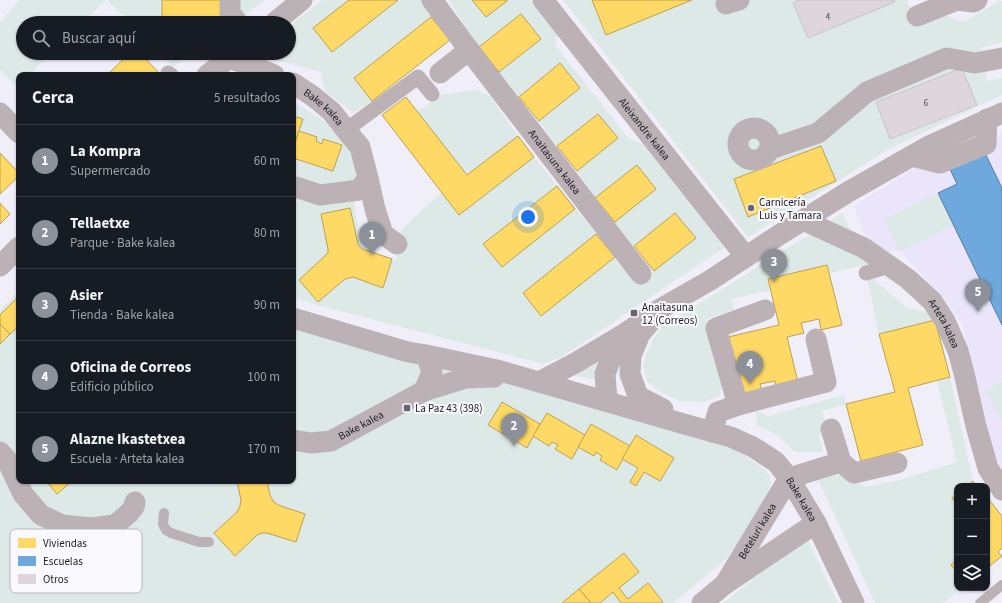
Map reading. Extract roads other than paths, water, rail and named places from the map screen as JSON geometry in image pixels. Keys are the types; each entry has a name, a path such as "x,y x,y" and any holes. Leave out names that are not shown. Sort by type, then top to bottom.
{"street":[{"path":"230,0 230,13 232,16"},
{"path":"283,16 302,0"},
{"name":"Anaitasuna kalea","path":"432,0 641,274"},
{"name":"Aleixandre kalea","path":"543,0 746,257"},
{"path":"916,16 957,0 973,2 977,0"},
{"path":"346,130 418,77 432,85 469,50"},
{"path":"770,149 818,133 867,92 947,58 975,63 1002,58"},
{"path":"211,72 227,60"},
{"path":"240,60 267,72"},
{"name":"Bake kalea","path":"296,85 314,96 332,112 360,147 375,209 383,234 397,244"},
{"path":"0,113 16,130"},
{"path":"530,379 577,362 624,334 660,309 709,281 803,220 931,145 994,116"},
{"path":"296,190 320,194 359,190 368,178"},
{"name":"Arteta kalea","path":"803,220 864,248 908,279 932,301 945,321 958,351 988,468 1002,490"},
{"path":"0,266 16,250"},
{"path":"866,273 889,266"},
{"path":"660,309 640,334 631,356 630,374 638,396 703,429 718,412 738,405 826,382 816,340"},
{"path":"738,405 716,328 765,310"},
{"name":"Bake kalea","path":"296,319 408,352 530,379 731,437 753,447 776,462 789,478 816,523 854,603"},
{"path":"607,401 605,374 614,350 624,334"},
{"path":"424,391 432,372 426,355"},
{"path":"607,401 630,374"},
{"name":"Bake kalea","path":"296,441 311,444 331,441 424,391 466,378 530,379"},
{"path":"831,429 841,462 854,472 897,463"},
{"path":"0,452 7,460 16,479"},
{"path":"789,478 841,462"},
{"name":"Beteluri kalea","path":"725,584 789,478"},
{"path":"18,484 23,494 41,515 62,525 91,528 115,524 129,513 134,507 135,502"},
{"name":"Beteluri kalea","path":"702,603 725,584 816,523"}],"lane":[{"path":"164,513 163,524 166,530 171,534 199,542 209,542"},
{"path":"980,603 1002,584"}],"place":[{"name":"Carnicería Luis y Tamara","path":"751,208"},
{"name":"La Kompra","path":"372,255"},
{"name":"Asier","path":"774,282"},
{"name":"Alazne Ikastetxea","path":"978,312"},
{"name":"Anaitasuna 12 (Correos)","path":"634,313"},
{"name":"Oficina de Correos","path":"750,384"},
{"name":"La Paz 43 (398)","path":"407,408"},
{"name":"Tellaetxe","path":"514,446"}]}
